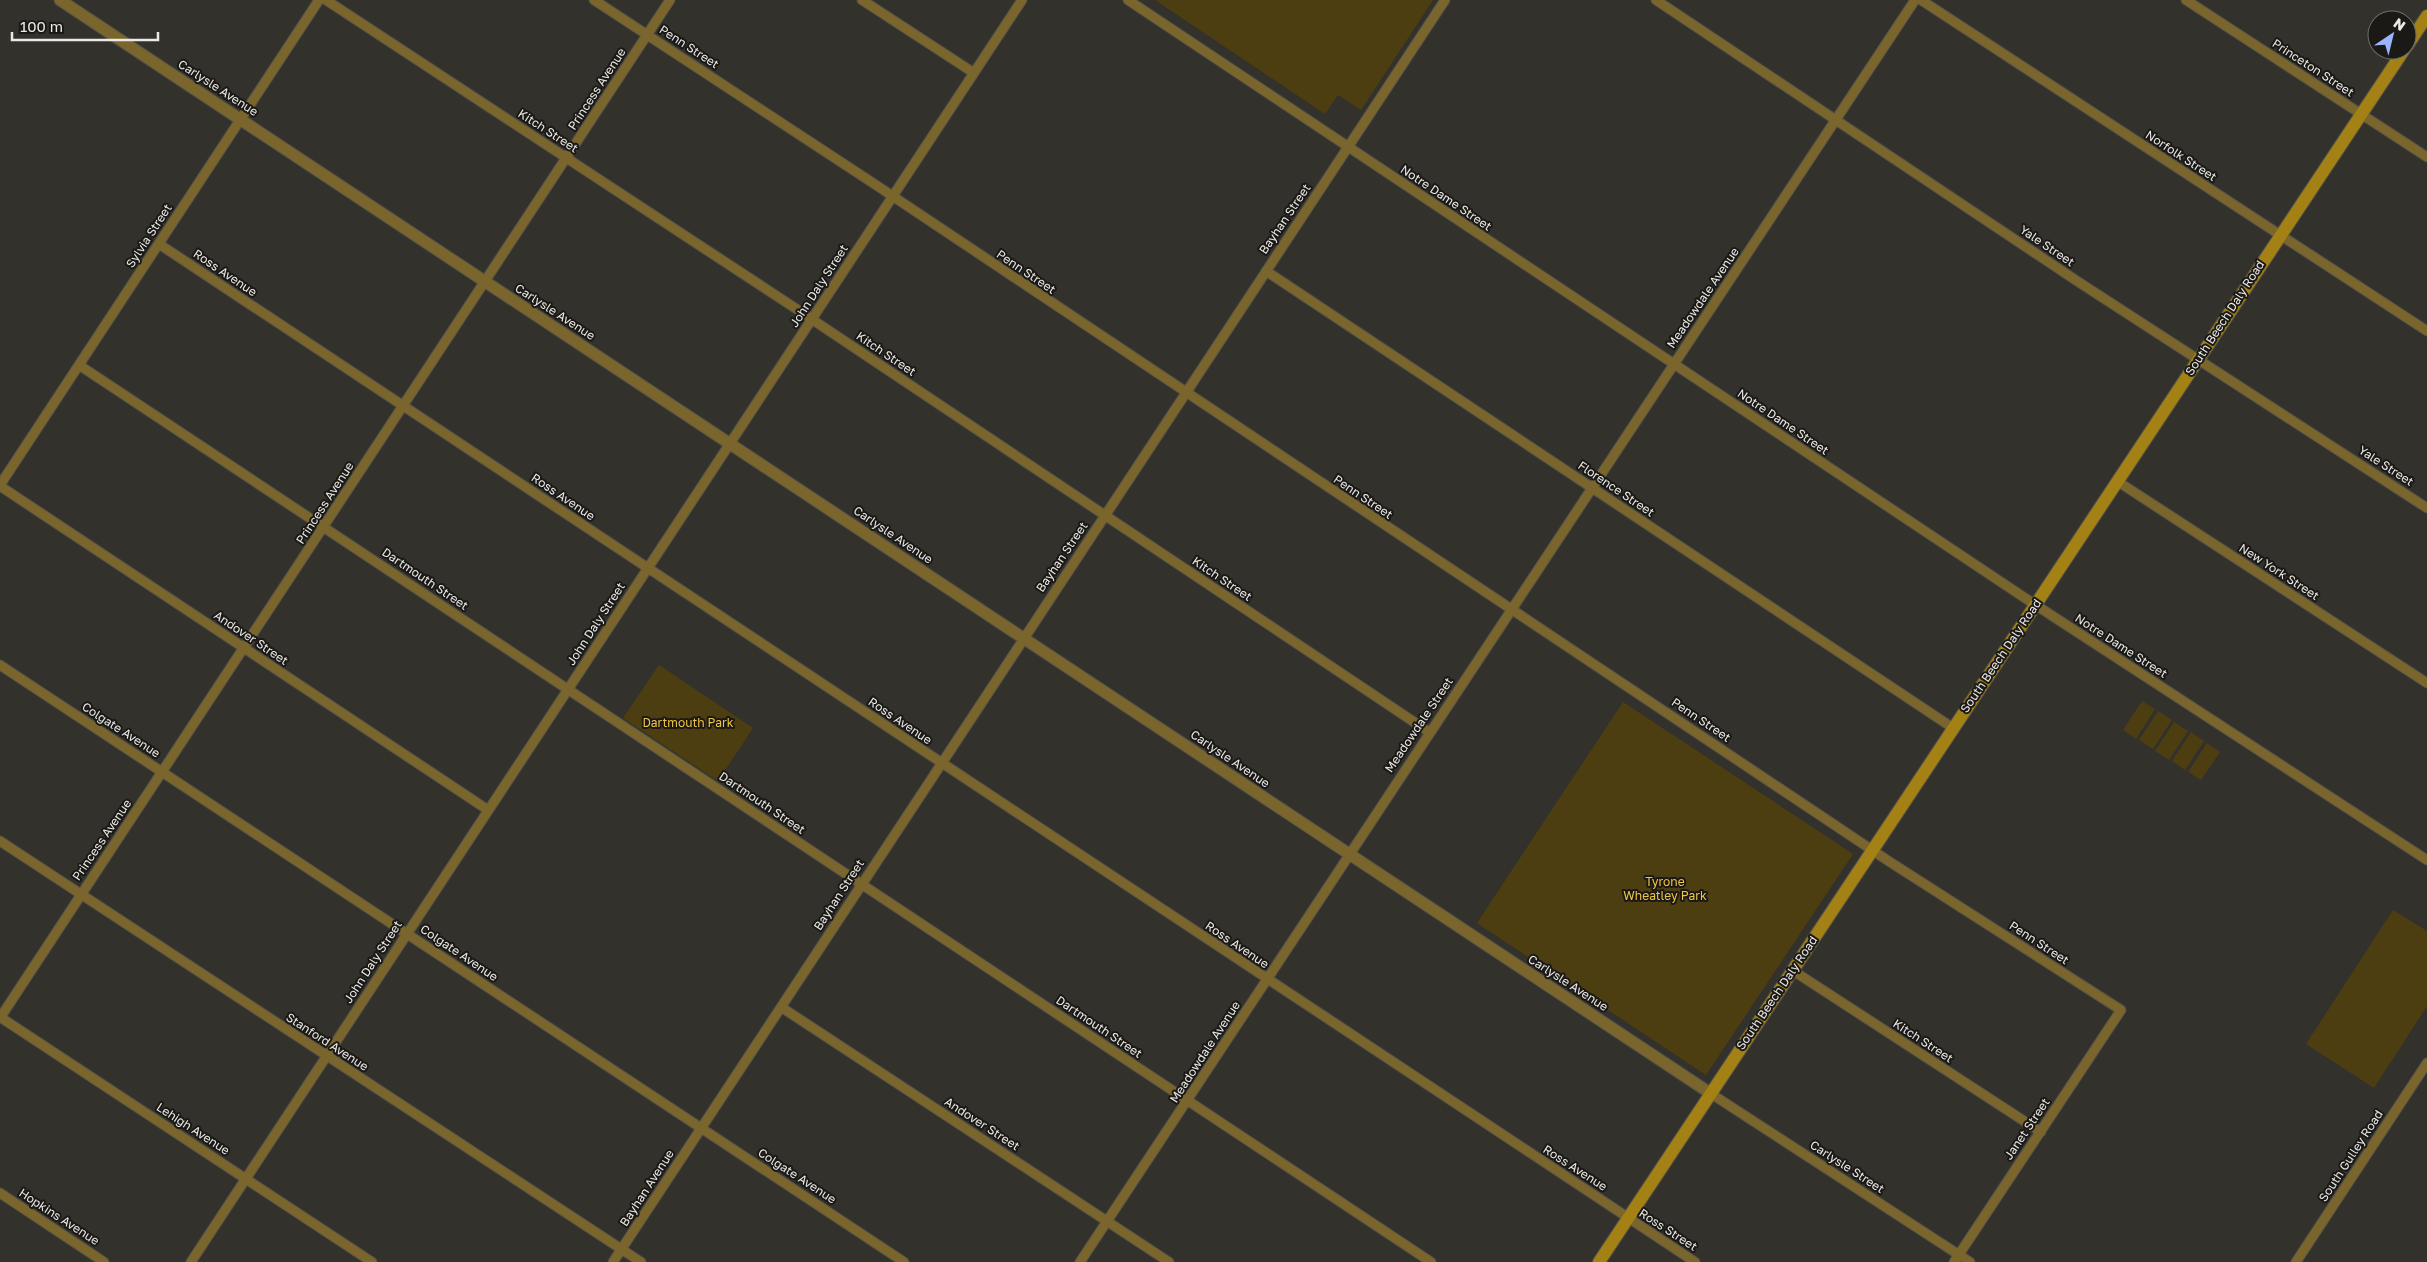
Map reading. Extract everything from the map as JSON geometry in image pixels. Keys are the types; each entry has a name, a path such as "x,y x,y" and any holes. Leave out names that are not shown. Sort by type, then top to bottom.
{"main road":[{"path":"2417,31 2427,16"},
{"name":"South Beech Daly Road","path":"1599,1262 2397,60"}],"street":[{"name":"Carlysle Avenue","path":"60,0 1710,1093"},
{"name":"Sylvia Street","path":"0,486 319,0"},
{"name":"Kitch Street","path":"326,0 812,320 1429,732"},
{"name":"Penn Street","path":"594,0 1872,850 2121,1010"},
{"name":"Princess Avenue","path":"0,1017 670,0"},
{"path":"862,0 974,73"},
{"name":"John Daly Street","path":"191,1262 1022,0"},
{"name":"Notre Dame Street","path":"1128,0 2035,605 2427,860"},
{"name":"Bayhan Street","path":"701,1128 1445,0"},
{"name":"Yale Street","path":"1656,0 2198,359 2427,508"},
{"name":"Meadowdale Avenue","path":"1510,610 1915,0"},
{"name":"Norfolk Street","path":"1921,0 2427,332"},
{"name":"Princeton Street","path":"2186,0 2427,157"},
{"name":"Ross Avenue","path":"159,244 1628,1218"},
{"name":"Florence Street","path":"1266,271 1953,728"},
{"name":"Dartmouth Street","path":"79,365 1431,1262"},
{"name":"New York Street","path":"2117,481 2427,683"},
{"name":"Andover Street","path":"0,486 488,810"},
{"name":"Meadowdale Street","path":"1348,854 1510,610"},
{"name":"Colgate Avenue","path":"0,665 904,1262"},
{"name":"Stanford Avenue","path":"0,840 641,1262"},
{"name":"Meadowdale Avenue","path":"1080,1262 1348,854"},
{"name":"Kitch Street","path":"1792,970 2041,1132"},
{"name":"Andover Street","path":"781,1007 1169,1262"},
{"name":"Janet Street","path":"1956,1258 2121,1010"},
{"name":"Lehigh Avenue","path":"0,1017 372,1262"},
{"name":"South Gulley Road","path":"2296,1262 2427,1063"},
{"name":"Carlysle Street","path":"1710,1093 1956,1258 1970,1262"},
{"name":"Bayhan Avenue","path":"613,1262 701,1128"},
{"name":"Hopkins Avenue","path":"0,1193 104,1262"},
{"name":"Ross Street","path":"1628,1218 1695,1262"}],"green space":[{"path":"1155,0 1433,0 1361,110 1338,95 1325,114"},
{"name":"Dartmouth Park","path":"659,665 753,728 718,781 623,718"},
{"path":"2142,701 2155,709 2136,739 2123,730"},
{"name":"Tyrone Wheatley Park","path":"1623,702 1853,854 1706,1075 1477,923"},
{"path":"2158,711 2172,720 2153,749 2139,740"},
{"path":"2174,722 2188,731 2169,760 2155,751"},
{"path":"2191,732 2204,741 2185,770 2172,761"},
{"path":"2207,743 2220,752 2201,780 2188,772"},
{"path":"2393,910 2427,931 2427,1006 2374,1088 2306,1044"}]}
